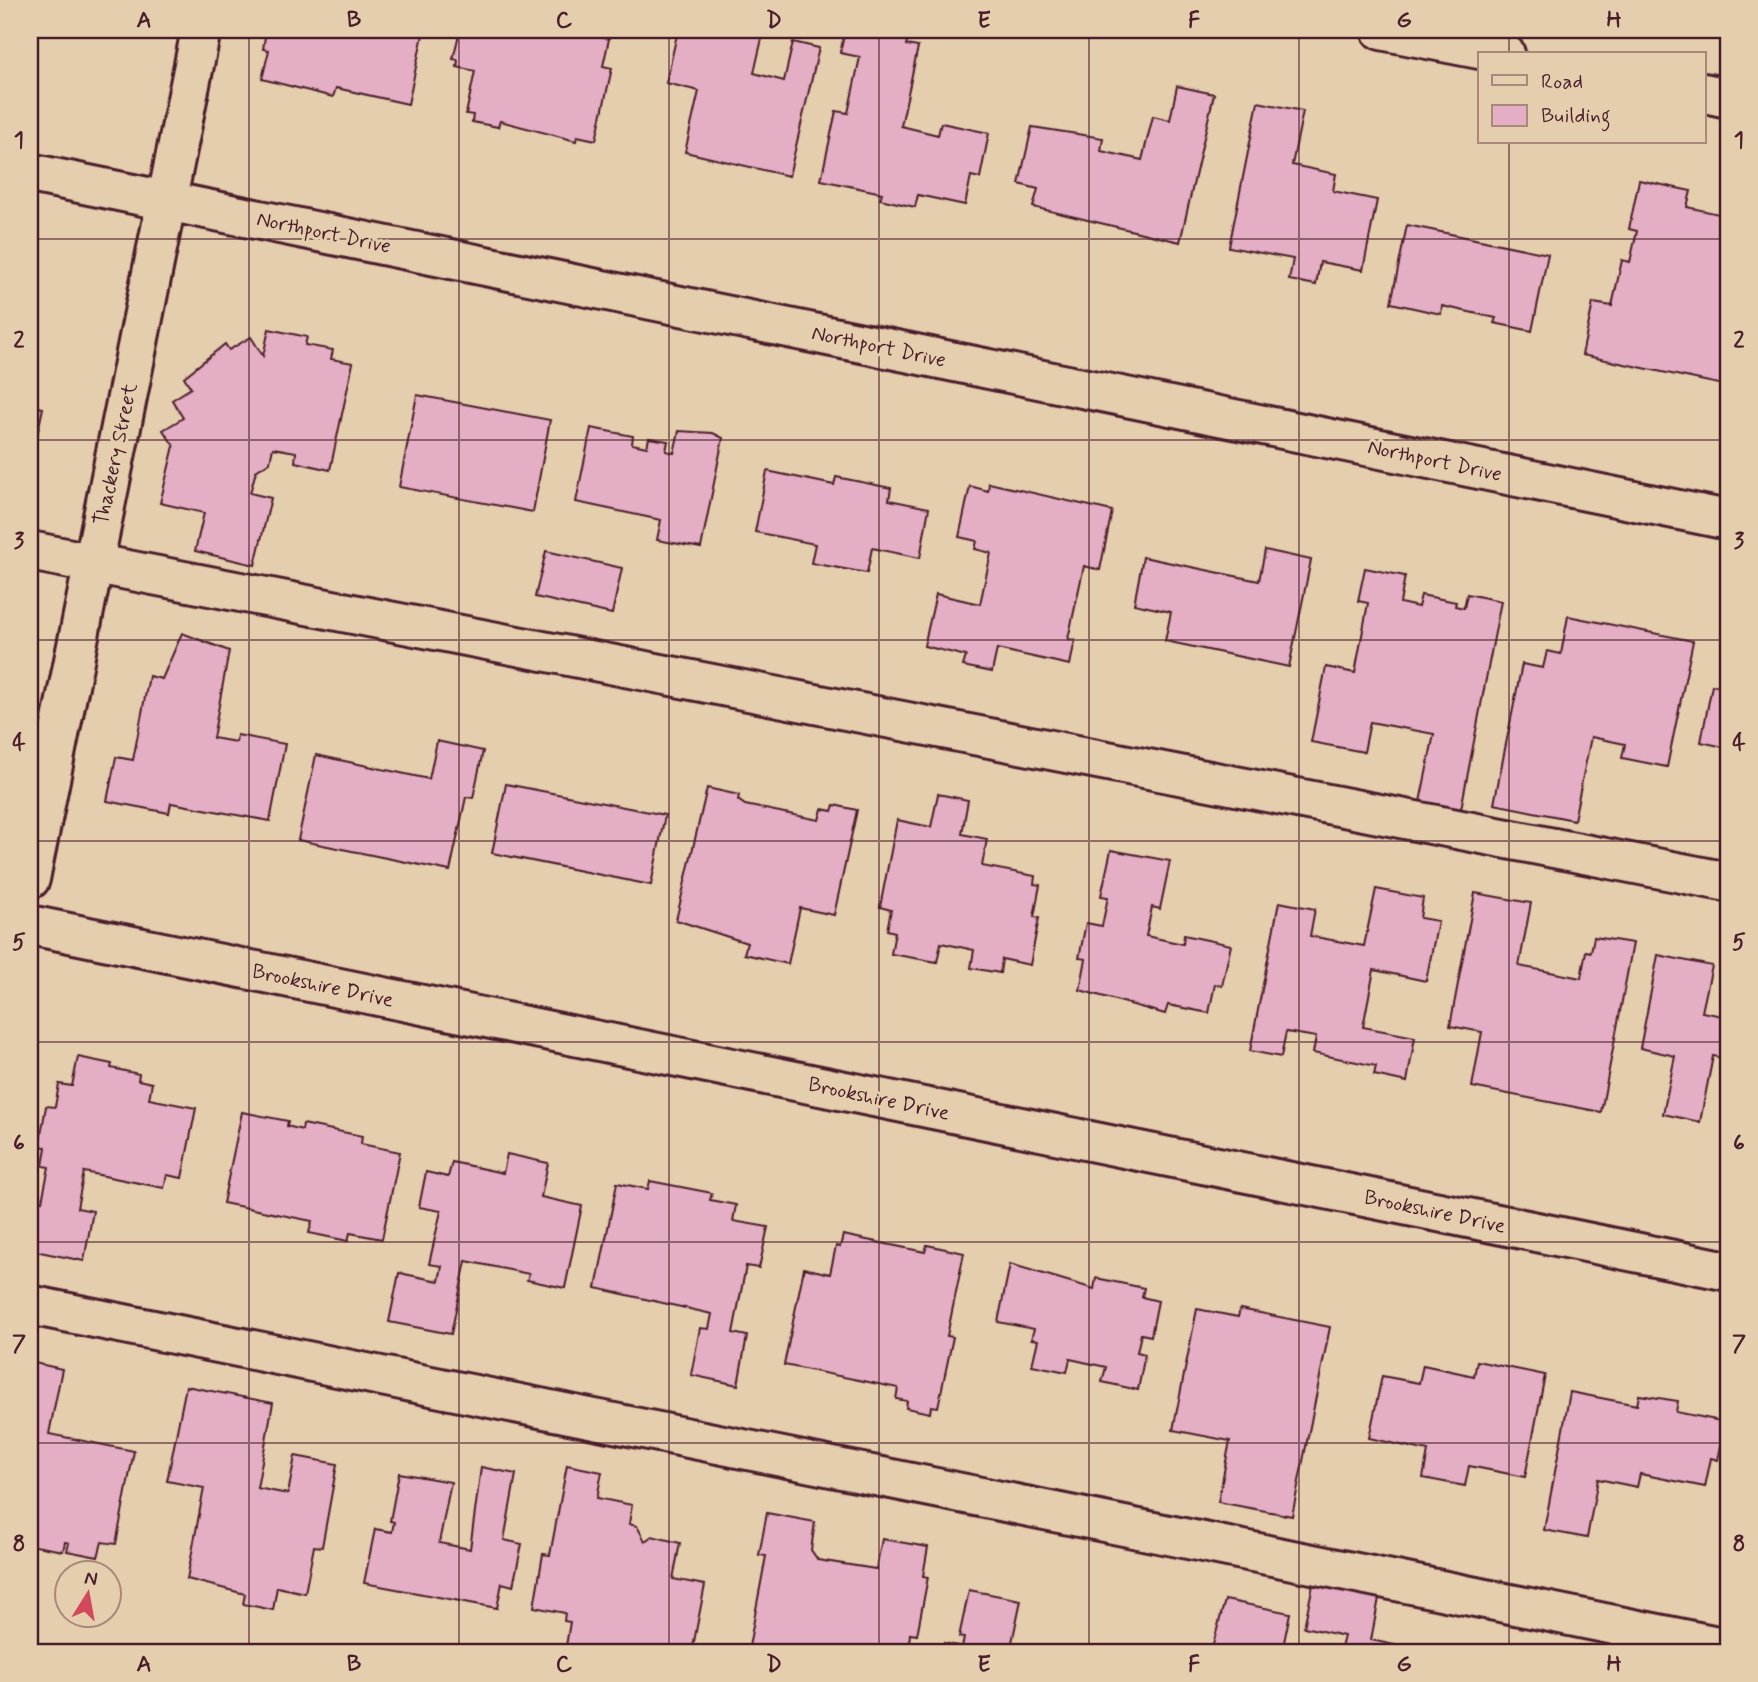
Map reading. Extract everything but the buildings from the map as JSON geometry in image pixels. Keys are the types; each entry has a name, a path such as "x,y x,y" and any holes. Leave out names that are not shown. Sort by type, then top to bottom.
{"street":[{"name":"Thackery Street","path":"30,878 201,30"},
{"path":"1381,30 1495,52"},
{"path":"1706,93 1728,98"},
{"name":"Northport Drive","path":"30,173 1728,520"},
{"path":"30,551 1728,882"},
{"name":"Brookshire Drive","path":"30,925 1728,1271"},
{"path":"30,1305 1728,1648"}]}
